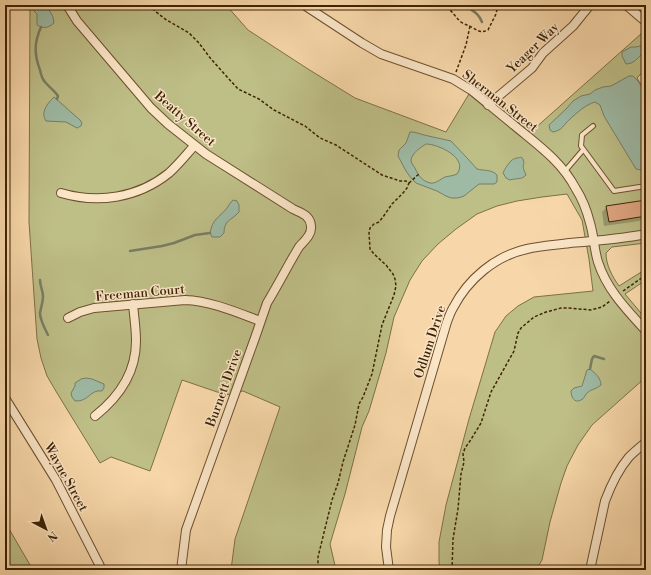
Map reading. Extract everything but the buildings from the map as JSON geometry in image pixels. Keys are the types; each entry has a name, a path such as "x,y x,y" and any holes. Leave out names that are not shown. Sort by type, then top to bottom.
{"street":[{"name":"Beatty Street","path":"67,5 77,21 151,108 168,124 206,154 292,209 304,213 309,217 310,223"},
{"name":"Sherman Street","path":"304,5 381,54 453,79 471,90 550,155 565,171 583,201 590,223 595,252 608,285 616,297 646,331"},
{"name":"Yeager Way","path":"488,105 532,68 543,53 573,26 590,5"},
{"path":"626,5 646,22"},
{"path":"61,193 73,197 99,199 112,198 134,192 155,182 168,173 194,146"},
{"name":"Burnett Drive","path":"182,570 186,530 267,303 300,246 311,231 310,223"},
{"name":"Odlum Drive","path":"389,570 386,547 390,516 446,325 455,303 461,294 473,279 488,267 502,258 521,251 538,247 646,234"},
{"name":"Freeman Court","path":"68,318 80,312 94,308 195,300 214,304 260,322"},
{"path":"95,416 115,397 131,371 136,351 136,331 132,304"},
{"name":"Wayne Street","path":"5,398 56,480 102,570"},
{"path":"590,570 605,501 611,487 618,473 630,456 646,442"}],"lane":[{"path":"593,126 582,135 581,146 614,191 646,186"},
{"path":"565,171 583,150"}],"path":[{"path":"149,5 154,11 165,19 189,33 238,89 259,99 274,110 305,126 320,138 336,145 382,175 400,181 410,182"},
{"path":"442,5 447,7 465,25 482,32 488,30 496,14 498,5"},
{"path":"453,79 464,51 470,26"},
{"path":"320,570 318,557 332,500 355,425 359,404 372,374 382,325 392,302 396,286 393,274 370,249 370,228 379,222 392,204 407,188 410,182 420,173"},
{"path":"452,570 453,539 459,502 461,474 464,462 463,454 480,423 491,392 514,351 518,333 521,328 534,317 561,308 591,310 602,307 646,275"}],"green space":[{"path":"30,5 226,5 248,30 355,98 446,132 475,84 533,130 642,33 646,32 646,68 637,78 646,93 646,243 612,247 606,253 610,270 619,286 646,269 646,280 625,294 646,319 646,377 592,425 578,445 567,466 561,483 550,522 542,560 536,570 440,570 439,542 446,505 469,419 495,332 506,316 518,306 534,297 593,291 582,220 567,194 517,201 497,206 477,214 438,244 422,261 410,280 394,317 386,353 369,411 362,427 345,494 330,544 336,570 231,570 235,539 280,407 243,391 226,395 182,380 150,471 111,457 100,463 47,376 37,339 29,222"},
{"path":"5,522 33,570 5,570"}],"shaded area":[{"path":"34,5 48,5 54,23 46,27 37,25 37,14 34,11"},
{"path":"640,46 645,51 634,61 626,64 622,56 622,52 631,47"},
{"path":"629,76 633,76 638,81 646,94 646,171 636,169 604,116 600,105 595,102 582,109 559,130 553,132 550,130 549,125 573,101 581,96 590,94 603,87 611,86"},
{"path":"54,97 80,120 82,123 81,126 77,128 66,122 46,121 44,118 44,111"},
{"path":"410,132 451,141 477,169 495,173 497,175 497,182 494,184 479,184 464,196 458,198 446,196 416,183 411,178 398,156 399,150 406,143","holes":["424,145 438,146 456,157 460,168 457,174 430,183 425,181 417,173 411,160 412,157 417,150"]},
{"path":"521,157 523,159 523,167 526,175 521,178 510,180 506,178 503,173 507,165 515,158"},
{"path":"233,200 237,201 239,205 239,212 227,223 224,233 220,237 212,237 210,233 213,224"},
{"path":"590,369 599,378 601,385 586,394 584,398 576,401 572,397 571,391 574,388 582,386 587,370"},
{"path":"86,378 104,384 104,388 102,391 95,392 83,400 75,401 71,393 75,383"}],"waterway":[{"path":"465,5 477,14 482,22"},
{"path":"41,27 36,43 37,59 42,78 57,94 57,99"},
{"path":"130,251 162,246 195,235 210,233"},
{"path":"40,280 43,292 40,316 48,335"},
{"path":"590,369 594,356 604,359"}]}
